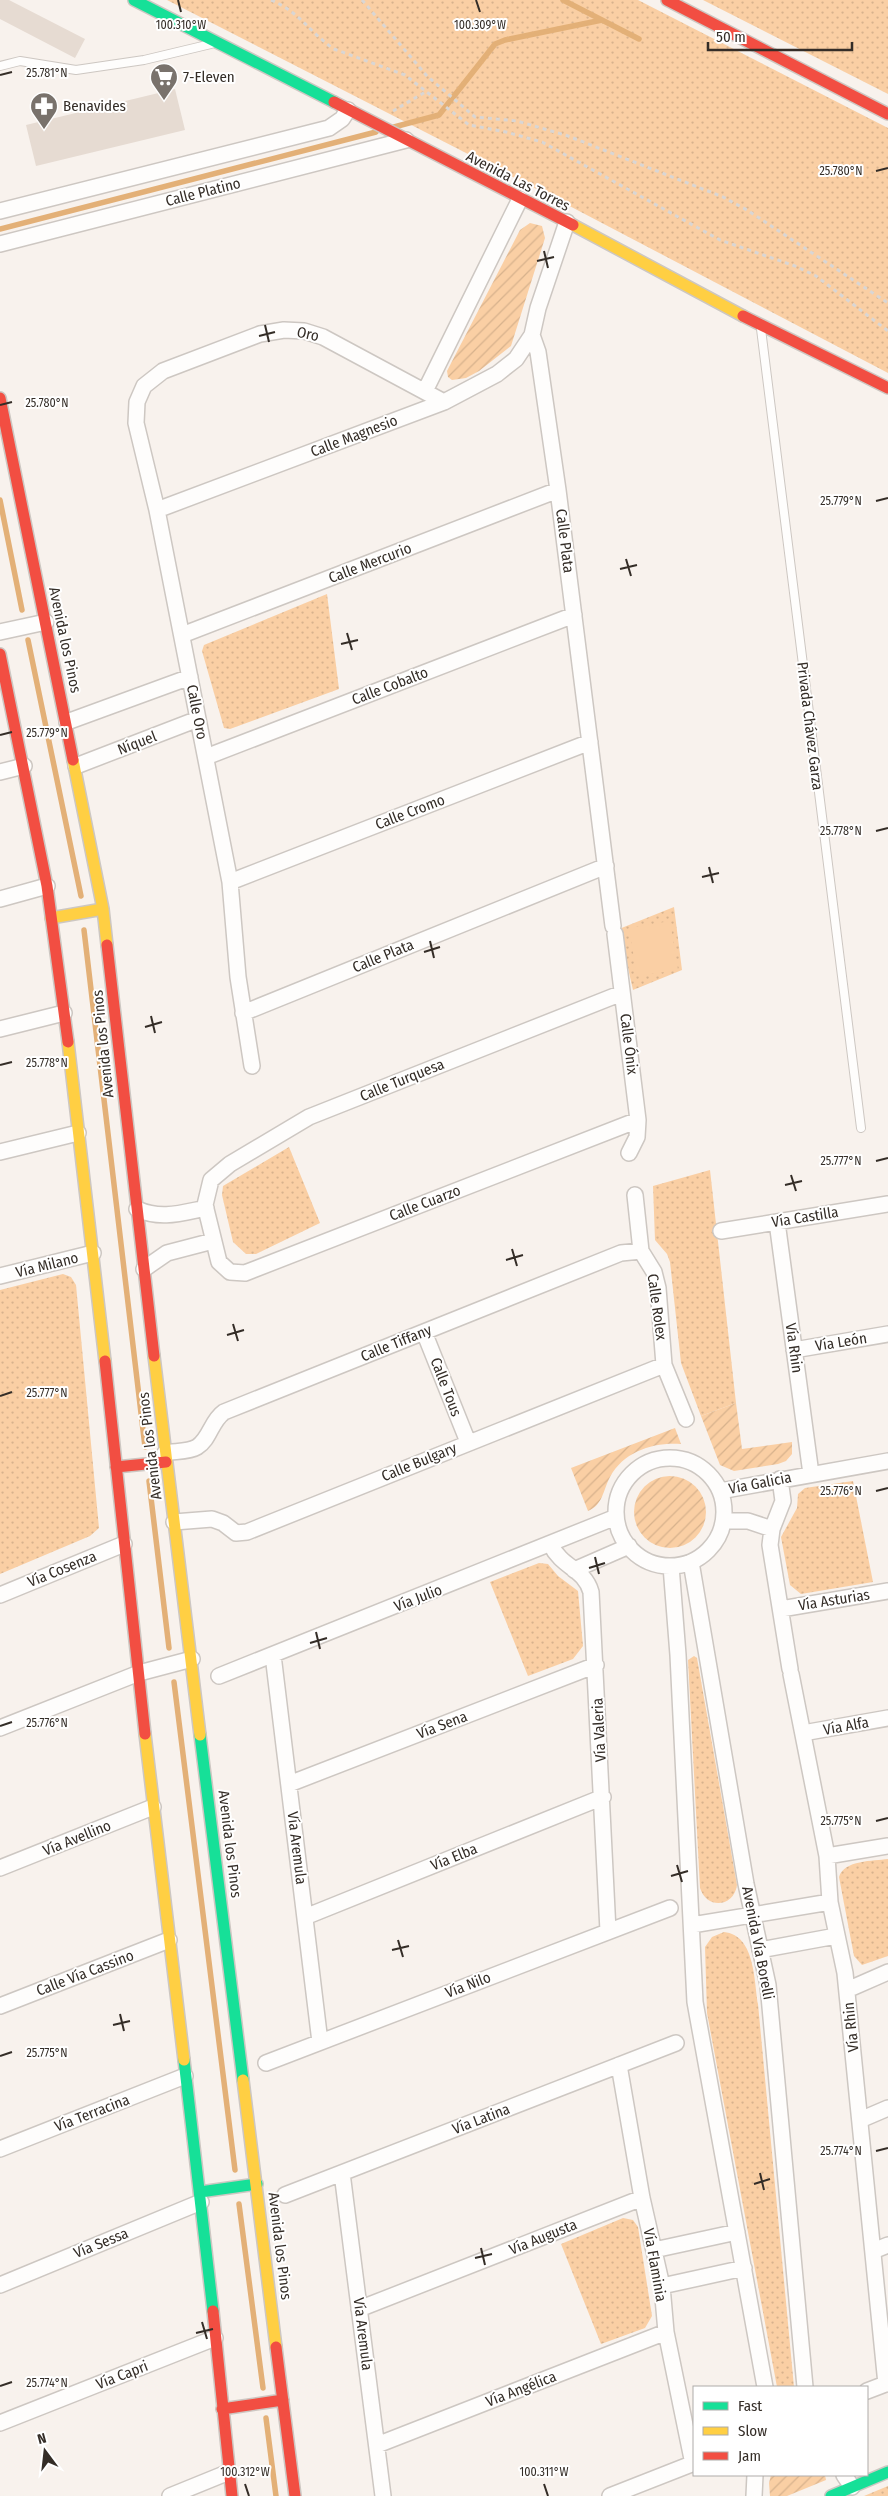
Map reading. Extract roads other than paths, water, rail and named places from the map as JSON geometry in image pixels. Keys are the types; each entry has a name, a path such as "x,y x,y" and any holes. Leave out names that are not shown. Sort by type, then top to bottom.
{"street":[{"name":"Avenida Las Torres","path":"134,0 567,222 760,324 888,388"},
{"path":"667,0 888,114"},
{"name":"Calle Platino","path":"0,211 330,128 342,119 348,110"},
{"name":"Calle Platino","path":"0,244 406,140"},
{"path":"425,391 520,199"},
{"name":"Calle Plata","path":"567,222 538,308 532,335 538,352 558,490 614,930"},
{"name":"Oro","path":"163,371 260,334 284,330 304,331 323,337 444,402"},
{"name":"Calle Magnesio","path":"157,510 444,402 496,374 516,358 532,335"},
{"name":"Calle Oro","path":"163,371 144,386 137,402 136,423 157,510 230,882 243,1013 252,1066"},
{"name":"Avenida los Pinos","path":"0,398 76,766 103,909 166,1458 295,2496"},
{"name":"Calle Mercurio","path":"182,635 558,490"},
{"name":"Calle Cobalto","path":"206,757 574,615"},
{"path":"0,632 46,622"},
{"path":"0,654 47,886 64,1013 93,1253 153,1807 200,2197 232,2496"},
{"path":"67,722 190,677"},
{"name":"Níquel","path":"76,766 198,719"},
{"name":"Calle Cromo","path":"230,882 590,742"},
{"path":"0,772 24,766"},
{"name":"Calle Plata","path":"243,1013 606,866"},
{"path":"0,899 47,886"},
{"path":"52,918 103,909"},
{"name":"Calle Ónix","path":"614,930 638,1120 637,1137 629,1153"},
{"name":"Calle Turquesa","path":"206,1204 208,1184 214,1176 298,1122 622,993"},
{"path":"0,1030 64,1013"},
{"name":"Calle Cuarzo","path":"213,1241 217,1256 225,1269 236,1274 245,1273 638,1120"},
{"path":"0,1152 78,1133"},
{"name":"Calle Rolex","path":"634,1195 641,1251 654,1272 658,1288 664,1365 686,1419"},
{"path":"137,1209 157,1216 166,1216 206,1204 213,1241 167,1253 144,1269"},
{"name":"Vía Castilla","path":"722,1231 888,1204"},
{"name":"Vía Rhin","path":"777,1222 812,1474"},
{"name":"Calle Tiffany","path":"166,1458 200,1445 214,1421 224,1412 621,1253 641,1251"},
{"name":"Vía Milano","path":"0,1276 93,1253"},
{"name":"Calle Tous","path":"424,1332 468,1442"},
{"name":"Vía León","path":"794,1350 888,1334"},
{"name":"Calle Bulgary","path":"174,1522 212,1519 223,1523 236,1533 246,1532 664,1365"},
{"path":"116,1467 166,1458"},
{"path":"666,1458 683,1459 698,1466 712,1476 720,1491 724,1506 724,1521 718,1538 706,1552 691,1562 671,1566 655,1564 640,1557 620,1533 616,1518 618,1501 624,1485 635,1472 649,1462 666,1458"},
{"name":"Vía Galicia","path":"720,1491 888,1461"},
{"name":"Vía Rhin","path":"780,1479 783,1501 772,1528 770,1545 791,1672 827,1856 830,1902 848,1990 887,2383"},
{"name":"Vía Julio","path":"219,1676 616,1518"},
{"path":"724,1521 748,1520 772,1528"},
{"name":"Vía Cosenza","path":"0,1595 124,1544"},
{"name":"Vía Valeria","path":"551,1545 560,1561 586,1579 591,1592 603,1797 608,1932"},
{"path":"574,1570 629,1546"},
{"name":"Avenida Vía Borelli","path":"691,1562 752,1916 768,1986 805,2386"},
{"path":"671,1566 695,2002 765,2386"},
{"name":"Vía Asturias","path":"781,1609 888,1592"},
{"path":"675,1620 700,1617"},
{"name":"Vía Aremula","path":"273,1655 320,2042"},
{"path":"0,1728 139,1672 192,1659"},
{"name":"Vía Sena","path":"289,1784 596,1665"},
{"name":"Vía Alfa","path":"803,1733 888,1718"},
{"name":"Vía Elba","path":"305,1917 603,1797"},
{"name":"Vía Avellino","path":"0,1868 153,1807"},
{"path":"827,1856 888,1846"},
{"path":"692,1925 830,1902"},
{"name":"Vía Nilo","path":"266,2063 670,1908"},
{"path":"760,1950 836,1936"},
{"name":"Calle Vía Cassino","path":"0,2006 169,1940"},
{"path":"848,1990 888,1972"},
{"name":"Vía Latina","path":"285,2195 676,2043"},
{"name":"Vía Flaminia","path":"619,2065 642,2198 662,2286 666,2332 693,2464"},
{"name":"Vía Terracina","path":"0,2149 185,2076"},
{"path":"860,2120 888,2108"},
{"name":"Vía Aremula","path":"342,2173 383,2496"},
{"path":"200,2197 257,2184"},
{"name":"Vía Sessa","path":"0,2284 200,2197"},
{"name":"Vía Augusta","path":"359,2309 642,2198"},
{"path":"654,2250 737,2232"},
{"path":"873,2251 888,2245"},
{"path":"662,2286 744,2268"},
{"name":"Vía Angélica","path":"377,2445 666,2332"},
{"name":"Vía Capri","path":"1,2420 215,2338"},
{"path":"868,2391 887,2383"},
{"path":"222,2408 284,2400"},
{"path":"610,2496 693,2464"},
{"path":"170,2496 229,2472"},
{"path":"830,2496 848,2481 888,2472"},
{"path":"754,2496 755,2476"}],"lane":[{"path":"0,66 20,61 76,70 144,60 218,43"},
{"name":"Privada Chávez Garza","path":"760,324 861,1128"}],"waterway":[{"path":"563,0 639,39"},
{"path":"394,127 439,115 495,44 505,40 602,20"},
{"path":"0,229 376,132"},
{"path":"0,500 22,610"},
{"path":"28,640 81,896"},
{"path":"84,930 145,1447"},
{"path":"149,1481 169,1648"},
{"path":"174,1682 235,2170"},
{"path":"239,2204 263,2388"},
{"path":"266,2418 276,2496"}],"place":[{"name":"7-Eleven","path":"164,101"},
{"name":"Benavides","path":"44,130"}]}
